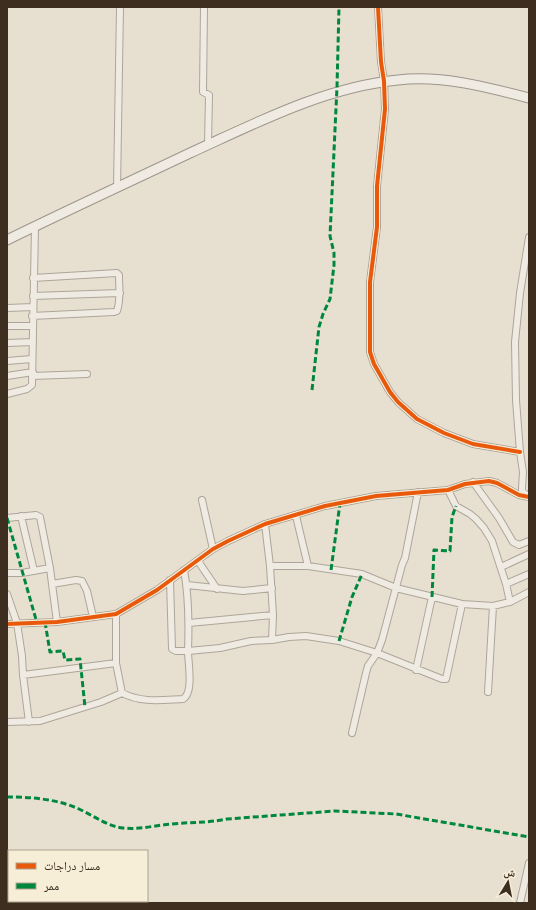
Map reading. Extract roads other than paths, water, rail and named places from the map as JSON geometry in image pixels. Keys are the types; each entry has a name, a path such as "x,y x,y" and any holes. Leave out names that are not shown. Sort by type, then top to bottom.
{"main road":[{"path":"7,240 208,145 271,117 317,98 361,85 400,79 448,81 491,88 529,98"}],"street":[{"path":"116,188 120,7"},
{"path":"204,7 203,92 209,95 208,145"},
{"path":"378,7 381,62 384,81 384,120 378,163 378,227 370,282 370,352 374,364 390,392 398,402 417,419 444,433 473,444 520,452"},
{"path":"7,394 30,388 32,385 32,316 36,226"},
{"path":"7,624 57,622 116,614 157,590 213,549 265,524 319,508 390,494 448,490 473,482 493,481 519,495 529,497 522,491 523,466 520,452 514,371 515,328 529,237"},
{"path":"32,316 114,312 117,311 120,293 119,275 117,273 33,278"},
{"path":"33,296 120,293"},
{"path":"7,308 33,307"},
{"path":"7,326 32,326"},
{"path":"7,343 33,342"},
{"path":"7,361 32,359"},
{"path":"7,376 32,374 87,374"},
{"path":"473,482 514,542 519,545 529,541"},
{"path":"448,490 456,506 470,514 484,528 492,540 501,566 510,602"},
{"path":"352,733 368,666 377,653 405,558 418,492"},
{"path":"202,500 213,549"},
{"path":"7,518 36,515 40,517 50,568 57,622"},
{"path":"21,516 34,571"},
{"path":"296,516 308,566"},
{"path":"265,524 272,588 272,640"},
{"path":"501,566 529,554"},
{"path":"198,560 217,589"},
{"path":"270,566 308,566 362,574 396,588 462,604 492,606 510,602 529,592"},
{"path":"7,573 22,573 50,568"},
{"path":"7,722 40,721 89,706 122,693 139,700 183,699 186,697 189,694 190,687 188,651 189,623 184,570"},
{"path":"506,584 529,574"},
{"path":"52,584 76,580 82,581 87,591 93,618"},
{"path":"170,580 172,649 176,651 220,648 251,641 306,636 339,641 377,653 416,670 442,679 446,679 462,604"},
{"path":"186,585 244,591 272,588"},
{"path":"7,594 17,623 22,656 22,675 29,722"},
{"path":"416,670 432,597"},
{"path":"488,692 492,606"},
{"path":"116,614 116,663 122,693"},
{"path":"189,623 273,615"},
{"path":"22,675 116,663"},
{"path":"520,903 529,863"}],"waterway":[{"path":"529,347 529,365"}]}
